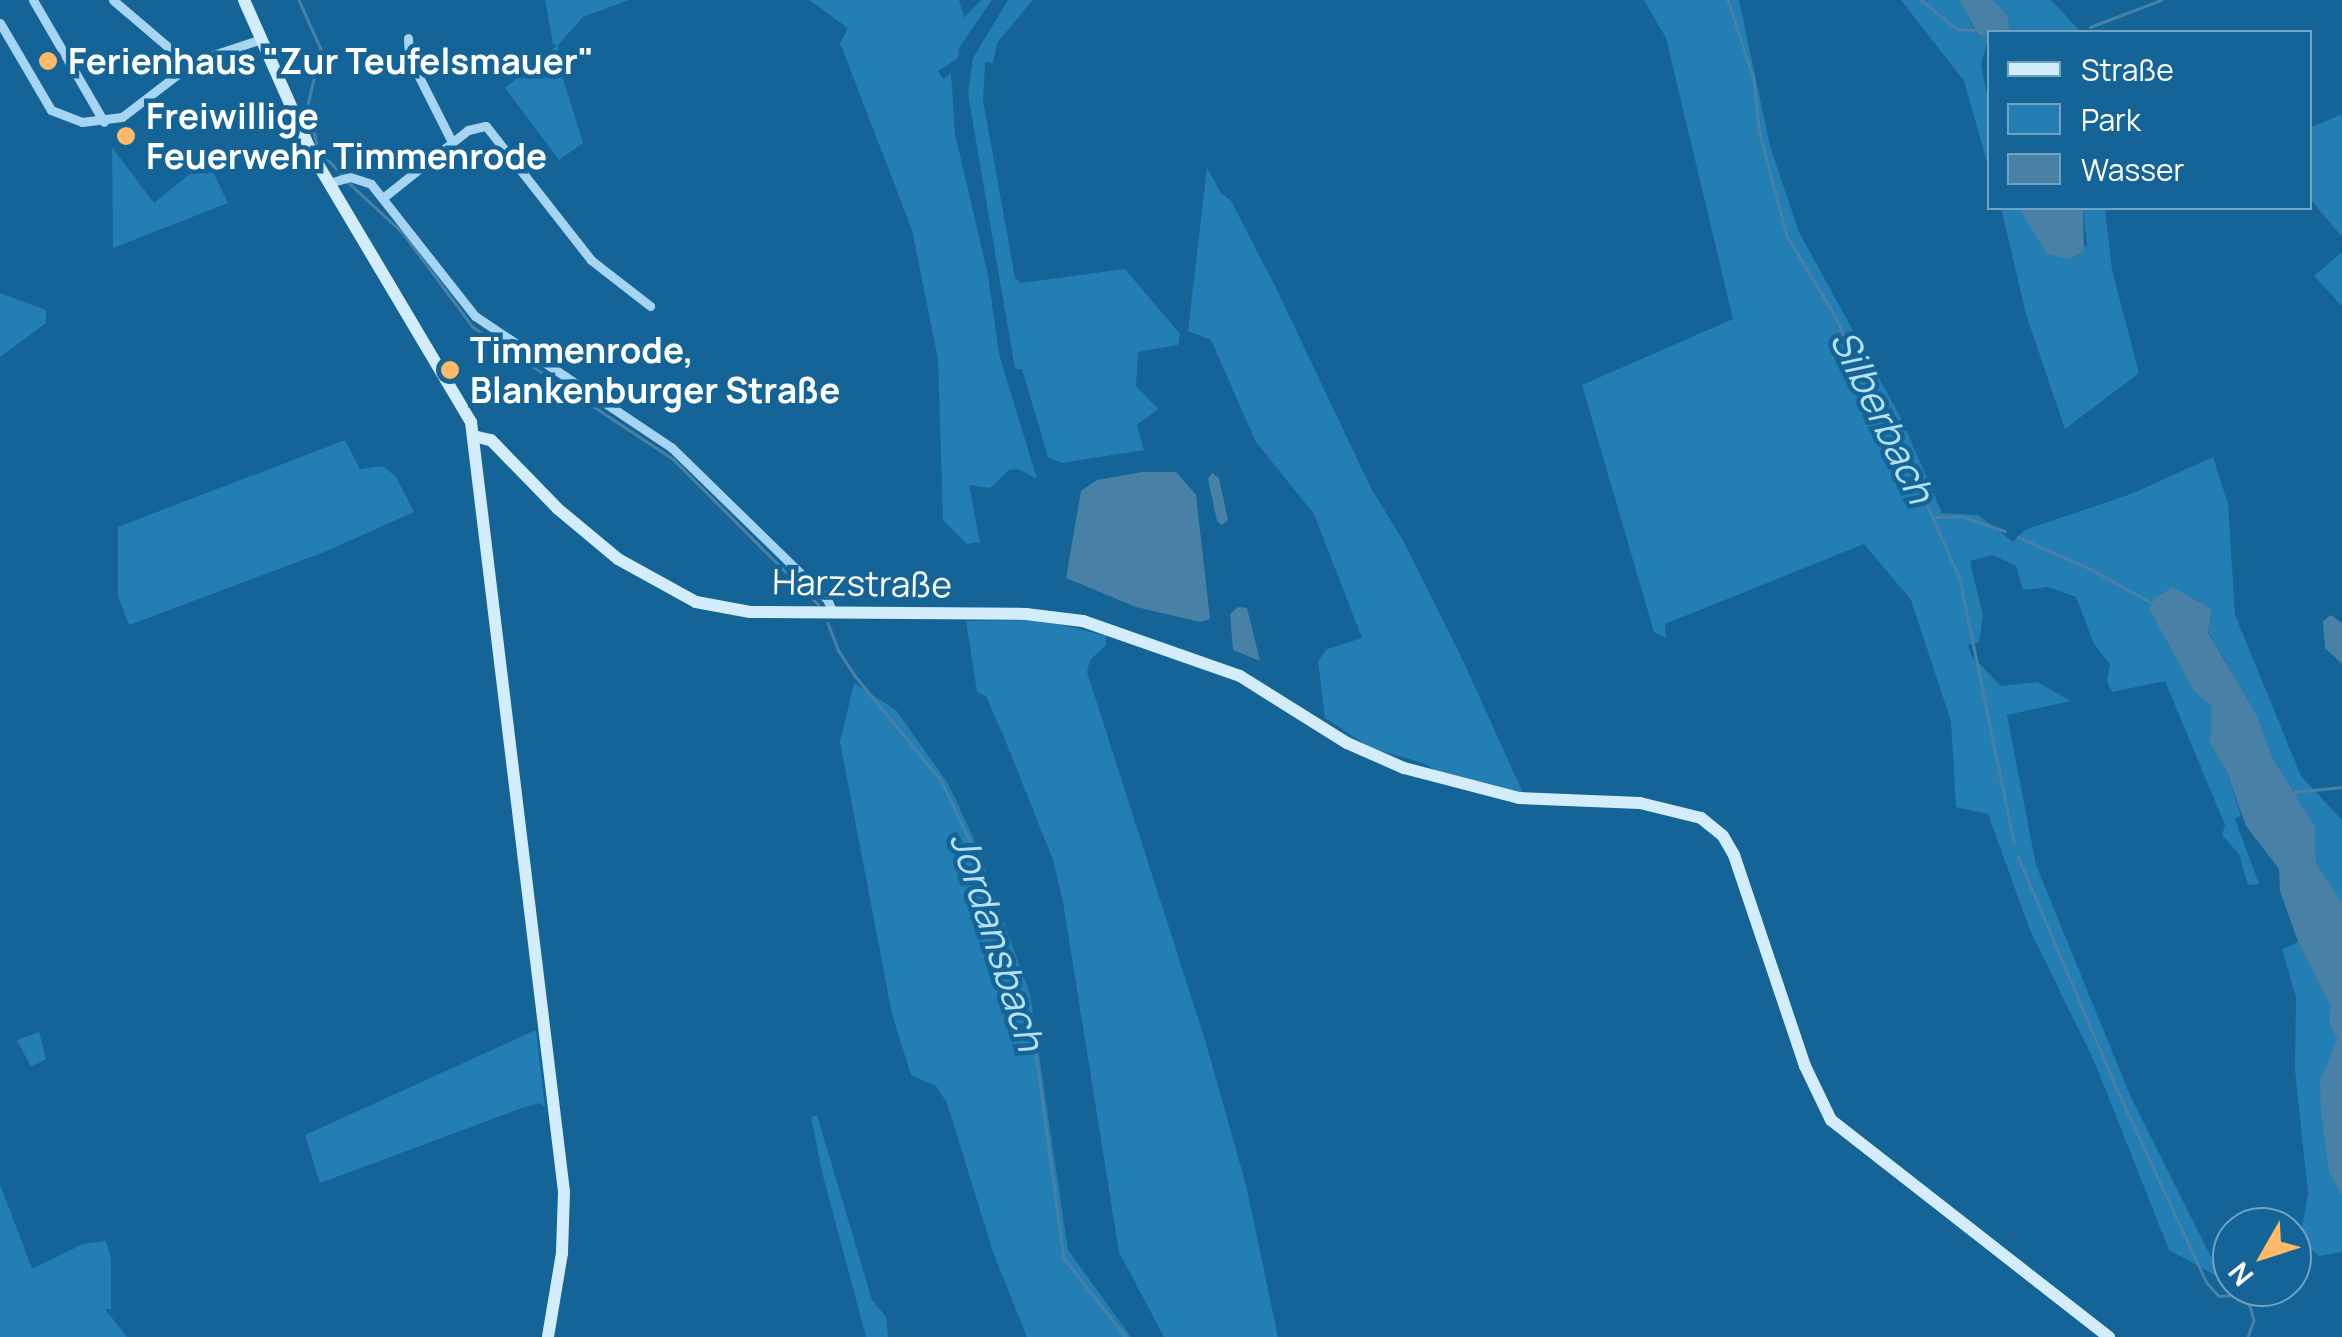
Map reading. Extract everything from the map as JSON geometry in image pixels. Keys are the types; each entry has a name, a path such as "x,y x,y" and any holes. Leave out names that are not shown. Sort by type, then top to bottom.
{"street":[{"path":"33,0 104,122"},
{"path":"114,0 188,66"},
{"path":"244,0 259,40 332,181 460,397 474,436 564,1192 562,1252 548,1337"},
{"path":"0,23 51,110 66,118 104,122 129,113 188,66 259,40"},
{"path":"408,38 409,57 452,142"},
{"path":"384,197 474,126 492,131 576,245 606,274 650,306"},
{"path":"332,181 364,180 384,197 475,316 672,446 827,599 833,613"},
{"name":"Harzstraße","path":"474,436 492,440 589,537 670,590 726,609 1026,614 1083,622 1218,666 1372,756 1439,779 1519,798 1662,806 1690,813 1716,829 1740,869 1805,1066 1831,1120 2109,1337"}],"green space":[{"path":"545,0 629,0 583,17 558,45 560,69 583,143 559,160 505,88 557,46 553,44"},
{"path":"809,0 959,0 964,18 981,0 992,0 959,48 958,58 938,71 943,79 951,73 955,134 988,275 999,354 1037,479 1018,469 1009,470 990,488 969,485 980,542 967,544 943,520 938,359 912,230 840,43 848,28"},
{"path":"1008,0 1033,0 997,43 993,63 985,62 983,100 1015,278 1021,283 1125,269 1180,334 1178,345 1138,352 1136,386 1158,409 1137,425 1144,450 1062,463 1048,457 1022,369 1015,369 968,94 973,58"},
{"path":"1644,0 1739,0 1770,146 1799,232 1901,418 1942,513 1978,515 2013,542 2025,530 2131,494 2213,457 2228,504 2235,615 2301,776 2342,820 2342,901 2316,863 2315,826 2273,759 2256,713 2208,631 2212,609 2173,587 2149,609 2194,692 2211,706 2210,744 2226,770 2241,816 2235,819 2259,884 2248,885 2239,854 2222,835 2225,825 2165,681 2112,692 2107,681 2110,664 2094,644 2076,597 2048,587 2023,590 2016,566 1993,555 1970,561 1983,616 1979,643 1968,645 1971,655 2001,686 2037,682 2071,701 2007,715 2036,865 2130,1095 2212,1259 2212,1274 2169,1250 2095,1063 2030,930 1988,814 1956,807 1951,721 1911,600 1864,544 1665,624 1666,638 1654,632 1582,385 1733,319 1666,38"},
{"path":"1901,0 1959,0 1977,35 1987,37 1981,64 1987,96 1987,162 1964,81"},
{"path":"1994,0 2051,0 2079,30 2006,30 2008,17"},
{"path":"2342,114 2342,237 2312,201 2312,127"},
{"path":"112,147 154,203 207,160 228,203 113,248"},
{"path":"1207,168 1221,193 1231,201 1275,286 1371,488 1405,544 1465,665 1523,793 1442,774 1423,763 1371,748 1325,718 1318,661 1327,649 1362,638 1314,514 1256,442 1211,340 1188,331"},
{"path":"2001,210 2020,210 2050,253 2069,258 2087,245 2083,210 2105,210 2112,270 2139,373 2065,429 2026,314"},
{"path":"2342,252 2342,306 2314,276"},
{"path":"0,293 46,310 46,323 0,357"},
{"path":"345,440 360,469 383,466 396,477 414,512 322,553 129,625 118,596 118,527"},
{"path":"1043,620 1106,636 1106,645 1090,660 1087,672 1205,1040 1246,1185 1278,1337 1164,1337 1119,1252 1053,860 986,696 977,692 966,621"},
{"path":"854,683 896,710 949,785 972,835 1030,994 1068,1250 1131,1337 1027,1337 993,1252 947,1103 936,1086 911,1075 892,1014 840,742"},
{"path":"2298,942 2330,1005 2329,1025 2337,1038 2320,1082 2329,1173 2342,1196 2342,1252 2319,1256 2312,1250 2312,1207 2306,1207 2308,1193 2295,1070 2296,998 2282,949"},
{"path":"536,1030 545,1107 539,1103 522,1108 320,1183 305,1135"},
{"path":"39,1032 46,1059 31,1067 17,1040"},
{"path":"817,1115 872,1300 886,1317 888,1337 866,1337 823,1176 811,1117"},
{"path":"0,1184 32,1269 83,1244 106,1241 111,1259 111,1309 105,1309 127,1337 0,1337"}],"water":[{"path":"1959,0 1994,0 2008,17 2009,29 1987,30 1987,37 1978,35"},
{"path":"2020,210 2083,210 2084,251 2069,259 2047,254"},
{"path":"1142,472 1176,472 1196,495 1210,619 1200,622 1136,607 1066,578 1081,491 1097,480"},
{"path":"1212,473 1219,478 1228,520 1222,525 1217,521 1208,479"},
{"path":"2173,587 2212,609 2208,632 2256,713 2273,759 2315,826 2316,863 2342,901 2342,1196 2329,1173 2321,1113 2320,1081 2337,1038 2329,1025 2330,1005 2298,942 2280,891 2279,869 2246,826 2226,770 2210,744 2211,706 2194,692 2149,609 2155,598"},
{"path":"1238,607 1247,608 1260,661 1233,650 1230,614"},
{"path":"2331,615 2342,623 2342,664 2325,648 2323,621"}],"waterway":[{"name":"Jordansbach","path":"299,0 321,49 308,105 317,143"},
{"name":"Silberbach","path":"1728,0 1754,79 1759,130 1787,236 1837,319 1853,356 1871,378 1960,579 2014,842"},
{"path":"1921,0 1957,29 1974,30"},
{"path":"2090,27 2161,0"},
{"name":"Jordansbach","path":"324,155 343,176"},
{"name":"Jordansbach","path":"348,182 403,233 473,327 673,459 819,605"},
{"path":"1934,517 1961,516 2005,531"},
{"path":"2018,537 2091,569 2152,603"},
{"name":"Jordansbach","path":"828,623 839,651 856,677 941,780 977,855 1012,980 1032,1024 1064,1258 1126,1337"},
{"path":"2295,792 2342,787"},
{"name":"Silberbach","path":"2018,856 2116,1087 2207,1283 2219,1296 2241,1295 2250,1306 2254,1320 2248,1337"}],"place":[{"name":"Ferienhaus \"Zur Teufelsmauer\"","path":"48,61"},
{"name":"Freiwillige Feuerwehr Timmenrode","path":"126,136"},
{"name":"Timmenrode, Blankenburger Straße","path":"450,370"}]}
